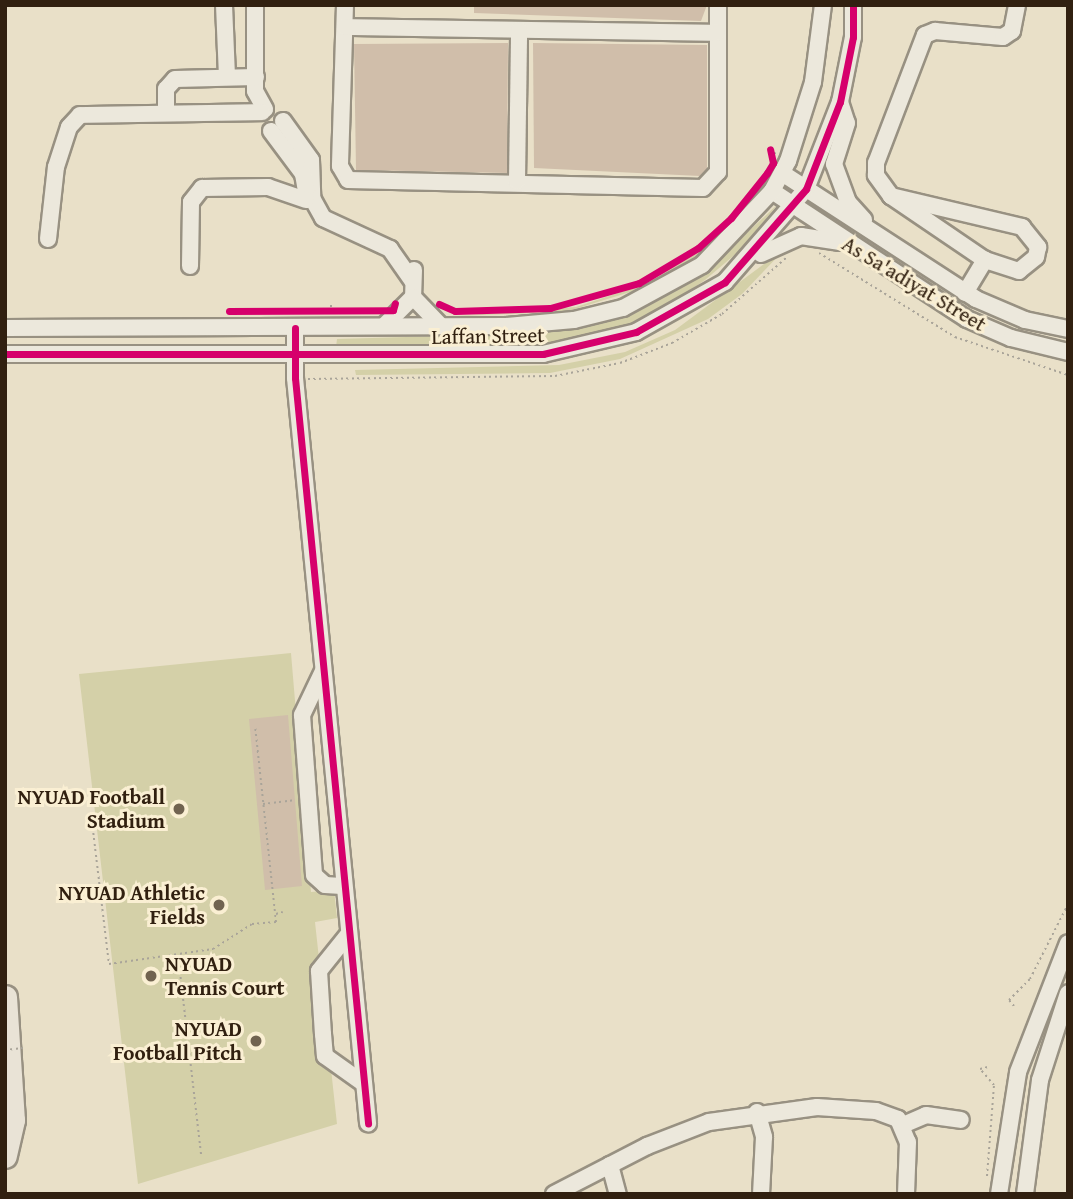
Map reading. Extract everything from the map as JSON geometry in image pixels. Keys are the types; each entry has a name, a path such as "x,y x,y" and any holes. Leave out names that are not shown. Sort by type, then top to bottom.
{"highway":[{"path":"5,997 13,1120 5,1156"}],"street":[{"path":"224,5 227,77"},
{"path":"255,5 256,81 266,110 277,126 311,160 306,200 316,222 382,245 402,259 413,288 441,326"},
{"path":"345,5 342,158 348,174 363,181 517,181 690,186 708,179 717,162 718,5"},
{"name":"Laffan Street","path":"5,328 536,325 623,308 702,265 772,191 778,168 813,82 823,5"},
{"path":"891,196 1023,227 1038,247 1030,265 1019,271 985,260 891,196 876,175 876,163 918,45 935,31 1003,37 1012,31 1017,5"},
{"name":"Laffan Street","path":"5,354 543,354 580,349 658,322 704,298 741,267 794,208 807,189 840,102 854,6"},
{"path":"345,27 717,33"},
{"path":"517,181 519,30"},
{"path":"166,112 166,89 175,79 227,77 256,81"},
{"path":"840,102 847,123 834,164 848,202 904,253"},
{"path":"48,239 56,167 72,123 92,112 266,110"},
{"name":"As Sa'adiyat Street","path":"778,168 965,293 1025,320 1068,329"},
{"path":"309,182 318,212 342,231"},
{"path":"190,266 191,202 202,188 268,187 306,200"},
{"name":"As Sa'adiyat Street","path":"772,191 845,243 967,319 1048,349 1068,352"},
{"path":"741,267 788,239 845,243"},
{"path":"965,293 985,260"},
{"path":"384,327 413,288"},
{"path":"295,328 295,355 342,886 368,1123"},
{"path":"324,669 302,715 313,862 320,881 342,886"},
{"path":"347,936 323,961 318,976 325,1056 363,1083"},
{"path":"993,1188 1007,1115 1027,1041 1068,943"},
{"path":"1025,1194 1030,1136 1049,1046 1068,993"},
{"path":"1027,1041 1049,1046"},
{"path":"554,1194 673,1134 757,1112 817,1107 876,1111 903,1125"},
{"path":"757,1112 764,1137 761,1194"},
{"path":"903,1125 926,1115 961,1120"},
{"path":"903,1125 906,1194"},
{"path":"610,1165 618,1194"}],"path":[{"path":"770,149 778,168"},
{"path":"770,149 780,157"},
{"path":"811,250 962,340 1068,375"},
{"path":"319,311 344,311"},
{"path":"319,370 321,377"},
{"path":"92,822 109,964 219,947 252,924 276,922 255,727"},
{"path":"262,804 302,800"},
{"path":"1014,1006 1009,1000 1030,979 1068,904"},
{"path":"275,914 283,912"},
{"path":"178,954 201,1155"},
{"path":"5,1050 23,1048"},
{"path":"988,1067 980,1069 994,1085 993,1188"}],"shaded area":[{"path":"779,160 764,188 728,230 689,264 653,285 565,312 455,316 576,307 651,282 725,228"},
{"path":"779,203 738,252 705,280 650,318 606,334 524,346 336,347 337,339 545,333 604,323 699,278"},
{"path":"787,247 742,294 708,319 620,359 550,373 356,375 355,370 559,365 625,352 675,330"},
{"name":"NYUAD Athletic Fields","path":"291,653 311,892 334,890 337,918 315,922 337,1124 138,1184 79,674"}],"building":[{"path":"474,5 707,5 701,21 474,13"},
{"path":"508,43 507,173 356,170 354,44"},
{"path":"533,43 707,45 707,169 700,176 534,168"},
{"path":"288,715 302,886 265,890 249,719"}],"cycle path":[{"path":"5,354 543,354 636,332 725,282 806,189 840,102 853,37 853,5"},
{"path":"439,304 455,311 550,308 639,283 698,248 731,218 773,163 770,149"},
{"path":"229,311 393,310 395,303"},
{"path":"295,328 295,378 368,1123"}],"place":[{"name":"NYUAD Football Stadium","path":"179,809"},
{"name":"NYUAD Athletic Fields","path":"219,905"},
{"name":"NYUAD Tennis Court","path":"151,976"},
{"name":"NYUAD Football Pitch","path":"256,1041"}]}
